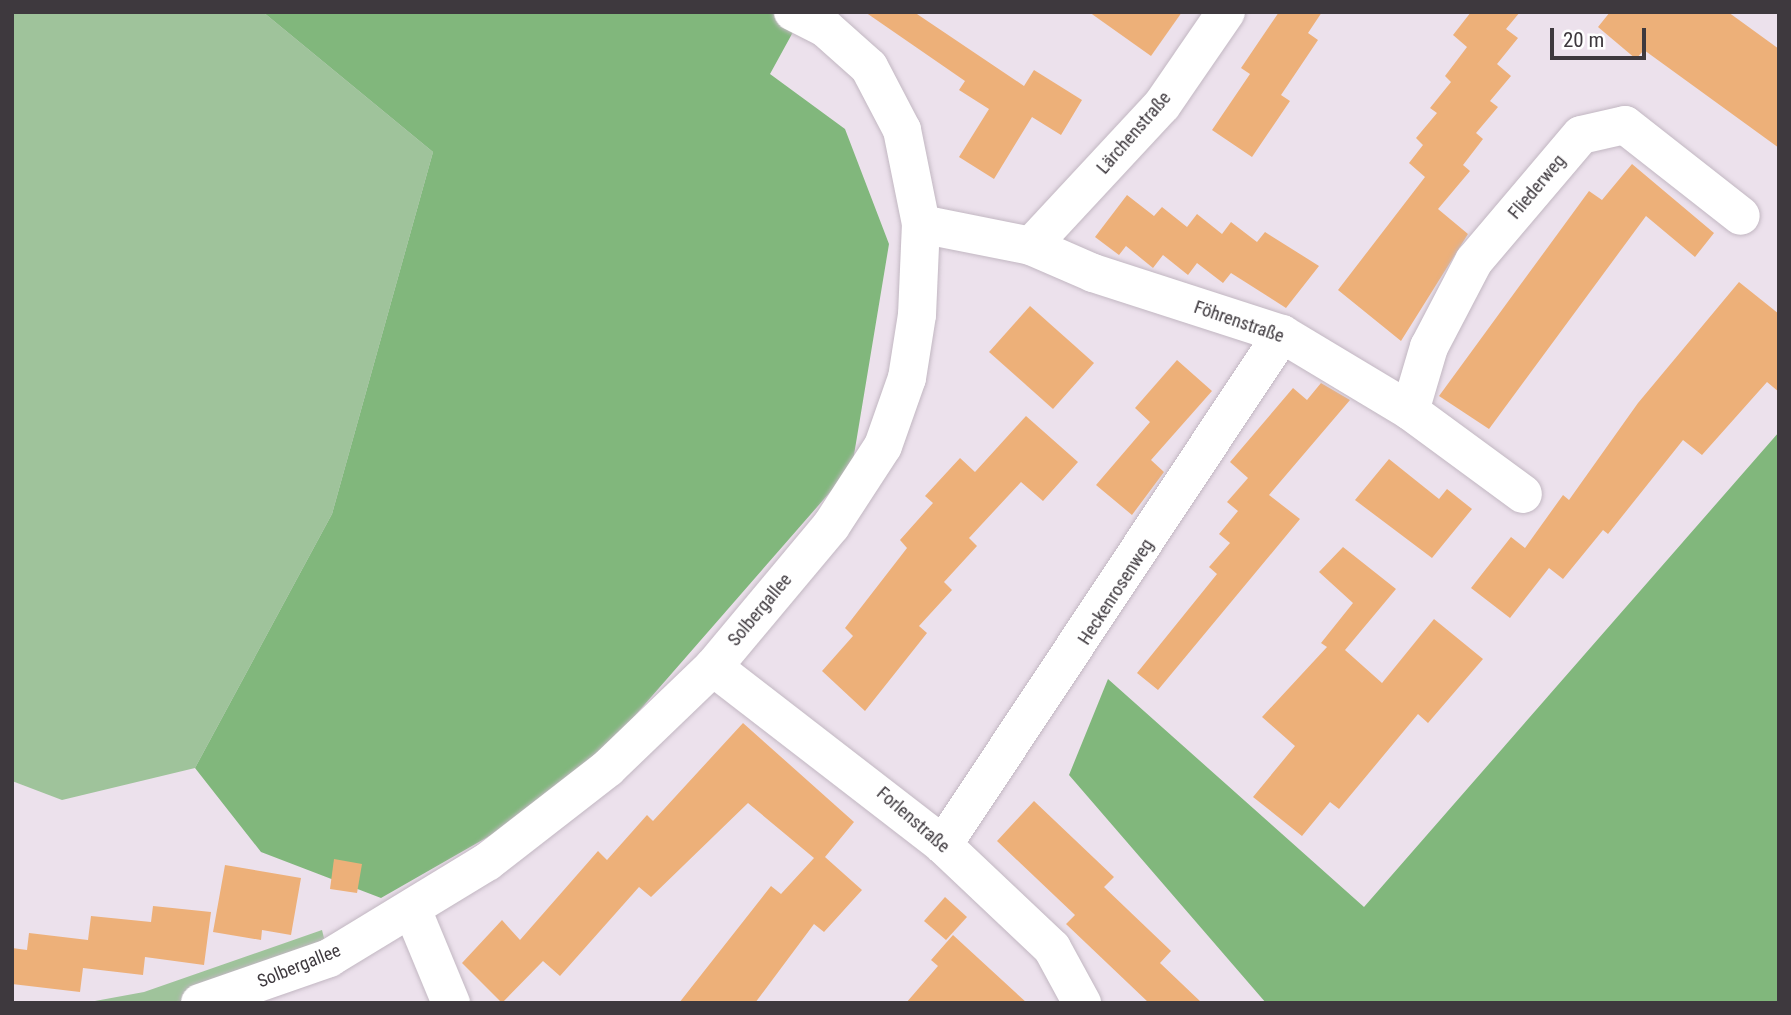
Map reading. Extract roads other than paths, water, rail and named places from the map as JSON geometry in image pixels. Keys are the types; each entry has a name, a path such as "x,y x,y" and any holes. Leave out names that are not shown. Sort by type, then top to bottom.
{"street":[{"name":"Lärchenstraße","path":"1031,246 1162,105 1226,12"},
{"name":"Solbergallee","path":"200,1003 279,990 487,862 608,768 713,667 831,526 883,446 907,378 921,224 902,130 869,67 817,18"},
{"name":"Fliederweg","path":"1410,411 1429,347 1474,261 1581,135 1625,125 1741,216"},
{"name":"Föhrenstraße","path":"921,224 1031,246 1093,273 1282,334 1410,411 1523,494"},
{"name":"Heckenrosenweg","path":"943,845 1282,334"},
{"name":"Forlenstraße","path":"713,667 943,845 1052,948 1082,1003"},
{"path":"412,909 450,1003"}]}
